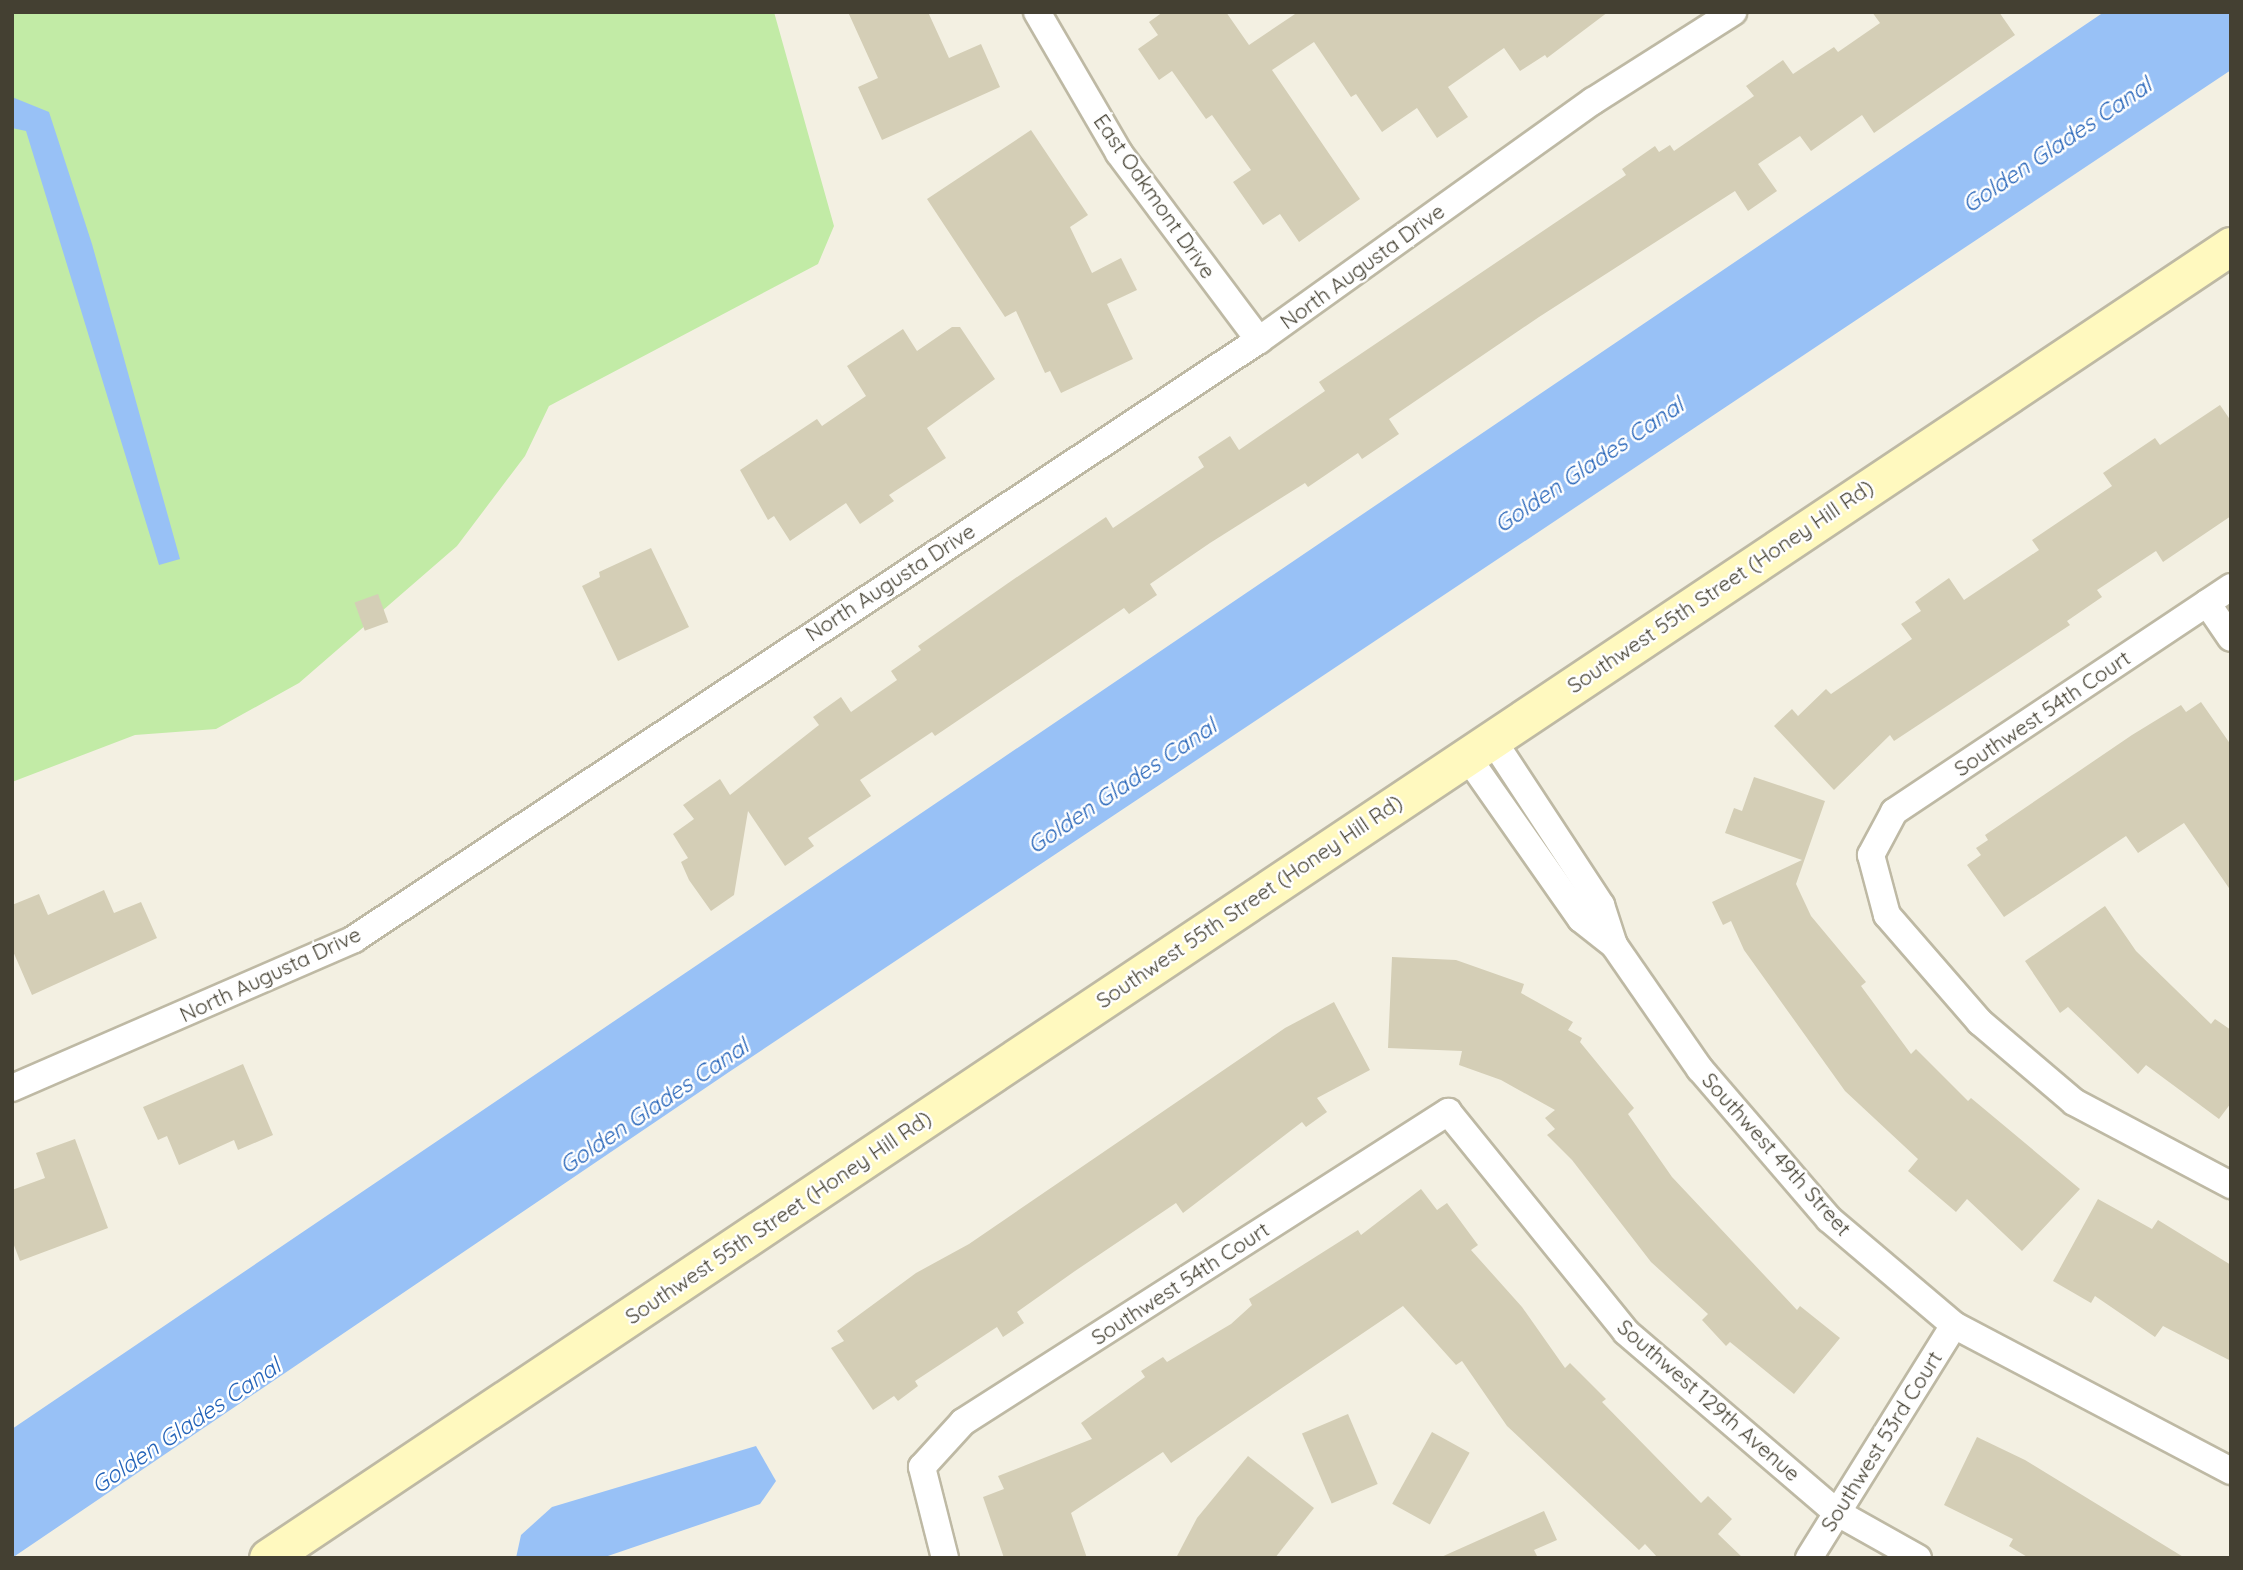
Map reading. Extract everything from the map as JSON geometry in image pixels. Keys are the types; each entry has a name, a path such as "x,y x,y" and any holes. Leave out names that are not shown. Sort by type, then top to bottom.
{"street":[{"name":"East Oakmont Drive","path":"1037,12 1119,153 1259,340"},
{"name":"North Augusta Drive","path":"12,1088 354,939 1259,340 1593,101 1733,12"},
{"name":"Southwest 55th Street (Honey Hill Rd)","path":"268,1558 2231,246"},
{"name":"Southwest 54th Court","path":"2231,587 1894,812 1871,855 1887,915 1980,1022 2074,1102 2231,1185"},
{"path":"2207,603 2231,638"},
{"name":"Southwest 49th Street","path":"1479,747 1580,919 1614,945 1700,1069 1829,1219 1954,1325 2231,1471"},
{"name":"Southwest 54th Court","path":"945,1558 922,1467 963,1422 1448,1112"},
{"name":"Southwest 129th Avenue","path":"1448,1112 1626,1332 1836,1512 1918,1558"},
{"name":"Southwest 53rd Court","path":"1810,1558 1954,1325"}],"green space":[{"path":"12,12 774,12 834,226 818,264 549,406 525,456 457,546 299,683 216,729 135,735 12,782"}],"water":[{"name":"Golden Glades Canal","path":"2104,12 2231,12 2231,70 729,1072 12,1558 12,1429"},
{"path":"12,97 49,112 92,244 180,559 159,565 26,131 12,128"},
{"path":"756,1446 776,1481 760,1504 602,1558 516,1558 521,1535 552,1507"}],"building":[{"path":"848,12 928,12 949,58 981,44 1000,87 882,140 858,87 878,78"},
{"path":"1163,12 1226,12 1249,45 1298,12 1608,12 1547,58 1545,55 1520,71 1504,48 1448,87 1468,117 1437,138 1417,108 1382,132 1356,94 1351,97 1314,42 1272,70 1360,199 1299,242 1280,214 1263,225 1233,182 1251,170 1212,115 1206,119 1172,71 1159,80 1138,49 1158,35 1149,22"},
{"path":"1872,12 1999,12 2015,35 1874,133 1862,115 1811,151 1800,136 1758,164 1777,191 1748,211 1735,191 1539,317 1389,419 1399,434 1362,459 1358,453 1308,487 1305,483 1210,543 1150,584 1157,595 1129,614 1124,608 935,736 932,732 860,780 871,796 808,838 814,846 785,866 748,811 734,895 711,911 689,880 681,862 688,858 673,834 694,819 683,805 720,779 730,795 819,725 813,717 841,697 851,712 897,680 891,671 921,650 918,646 1014,579 1106,517 1113,528 1204,467 1198,457 1230,436 1239,450 1325,391 1319,382 1626,175 1622,169 1655,146 1659,152 1670,145 1674,151 1754,96 1746,86 1783,60 1793,74 1834,47 1838,52 1880,23"},
{"path":"1031,130 1088,215 1070,227 1092,273 1121,258 1137,290 1107,304 1133,359 1061,393 1050,371 1045,373 1016,311 1005,317 927,199"},
{"path":"952,327 960,327 995,379 927,428 946,458 889,495 894,501 860,524 846,503 790,541 774,516 768,520 740,470 817,419 822,426 866,396 847,366 903,329 917,351"},
{"path":"2220,405 2231,421 2231,516 2163,562 2156,551 2097,590 2102,597 2067,621 2070,625 1894,741 1890,735 1834,790 1774,726 1792,709 1798,716 1826,689 1831,694 1912,639 1901,624 1921,611 1915,602 1949,578 1964,600 2039,550 2032,540 2112,486 2103,473 2155,438 2160,445"},
{"path":"651,548 689,627 618,661 582,586 600,577 599,572"},
{"path":"378,594 388,622 365,631 355,603"},
{"path":"2201,702 2231,745 2231,891 2184,823 2138,853 2126,836 2004,917 1967,865 1981,855 1976,848 1988,840 1985,835 2132,735 2181,705 2186,712"},
{"path":"1754,777 1825,801 1796,884 1811,916 1866,982 1861,986 1911,1054 1916,1049 1968,1101 1971,1098 2080,1189 2022,1251 1967,1199 1956,1212 1908,1171 1918,1159 1845,1091 1744,950 1731,921 1723,925 1712,902 1802,860 1725,833 1734,808 1742,811"},
{"path":"104,890 114,913 141,902 157,938 32,995 12,949 12,905 39,894 48,915"},
{"path":"2105,906 2136,951 2211,1024 2215,1019 2231,1030 2231,1103 2219,1119 2146,1065 2138,1074 2068,1007 2060,1013 2025,961"},
{"path":"1392,957 1456,960 1524,984 1521,993 1573,1022 1568,1030 1582,1038 1580,1042 1634,1108 1628,1114 1672,1177 1797,1310 1800,1306 1840,1338 1794,1394 1730,1342 1726,1346 1702,1320 1708,1314 1651,1262 1572,1160 1547,1135 1555,1129 1545,1118 1555,1110 1501,1080 1459,1065 1462,1051 1388,1048"},
{"path":"1334,1002 1370,1070 1317,1098 1327,1112 1306,1127 1302,1122 1183,1213 1176,1203 1075,1271 1017,1312 1024,1323 1003,1337 997,1327 915,1381 918,1386 898,1401 894,1396 873,1410 831,1348 844,1341 837,1331 916,1273 969,1244 1285,1028"},
{"path":"243,1064 273,1135 238,1150 234,1140 179,1165 167,1136 158,1140 143,1107"},
{"path":"75,1139 108,1228 20,1261 12,1240 12,1190 45,1178 36,1153"},
{"path":"1421,1189 1437,1210 1447,1203 1478,1245 1471,1250 1522,1307 1565,1368 1570,1363 1606,1399 1602,1402 1701,1503 1708,1496 1732,1519 1718,1534 1743,1558 1658,1558 1645,1544 1639,1550 1507,1426 1462,1361 1456,1365 1403,1306 1171,1463 1163,1452 1071,1513 1087,1558 1004,1558 983,1497 1004,1489 998,1476 1092,1439 1081,1423 1145,1377 1141,1371 1163,1357 1167,1362 1231,1324 1252,1305 1249,1299 1358,1230 1361,1235"},
{"path":"2098,1199 2152,1229 2158,1220 2231,1265 2231,1361 2163,1326 2155,1337 2095,1296 2091,1303 2053,1281"},
{"path":"1348,1414 1378,1484 1332,1503 1302,1434"},
{"path":"1432,1432 1470,1453 1430,1525 1392,1504"},
{"path":"1977,1437 2025,1460 2185,1558 2029,1558 2009,1546 2013,1539 1944,1505"},
{"path":"1248,1456 1314,1508 1275,1558 1176,1558 1197,1518"},
{"path":"1544,1511 1557,1540 1534,1550 1538,1558 1439,1558"}]}
